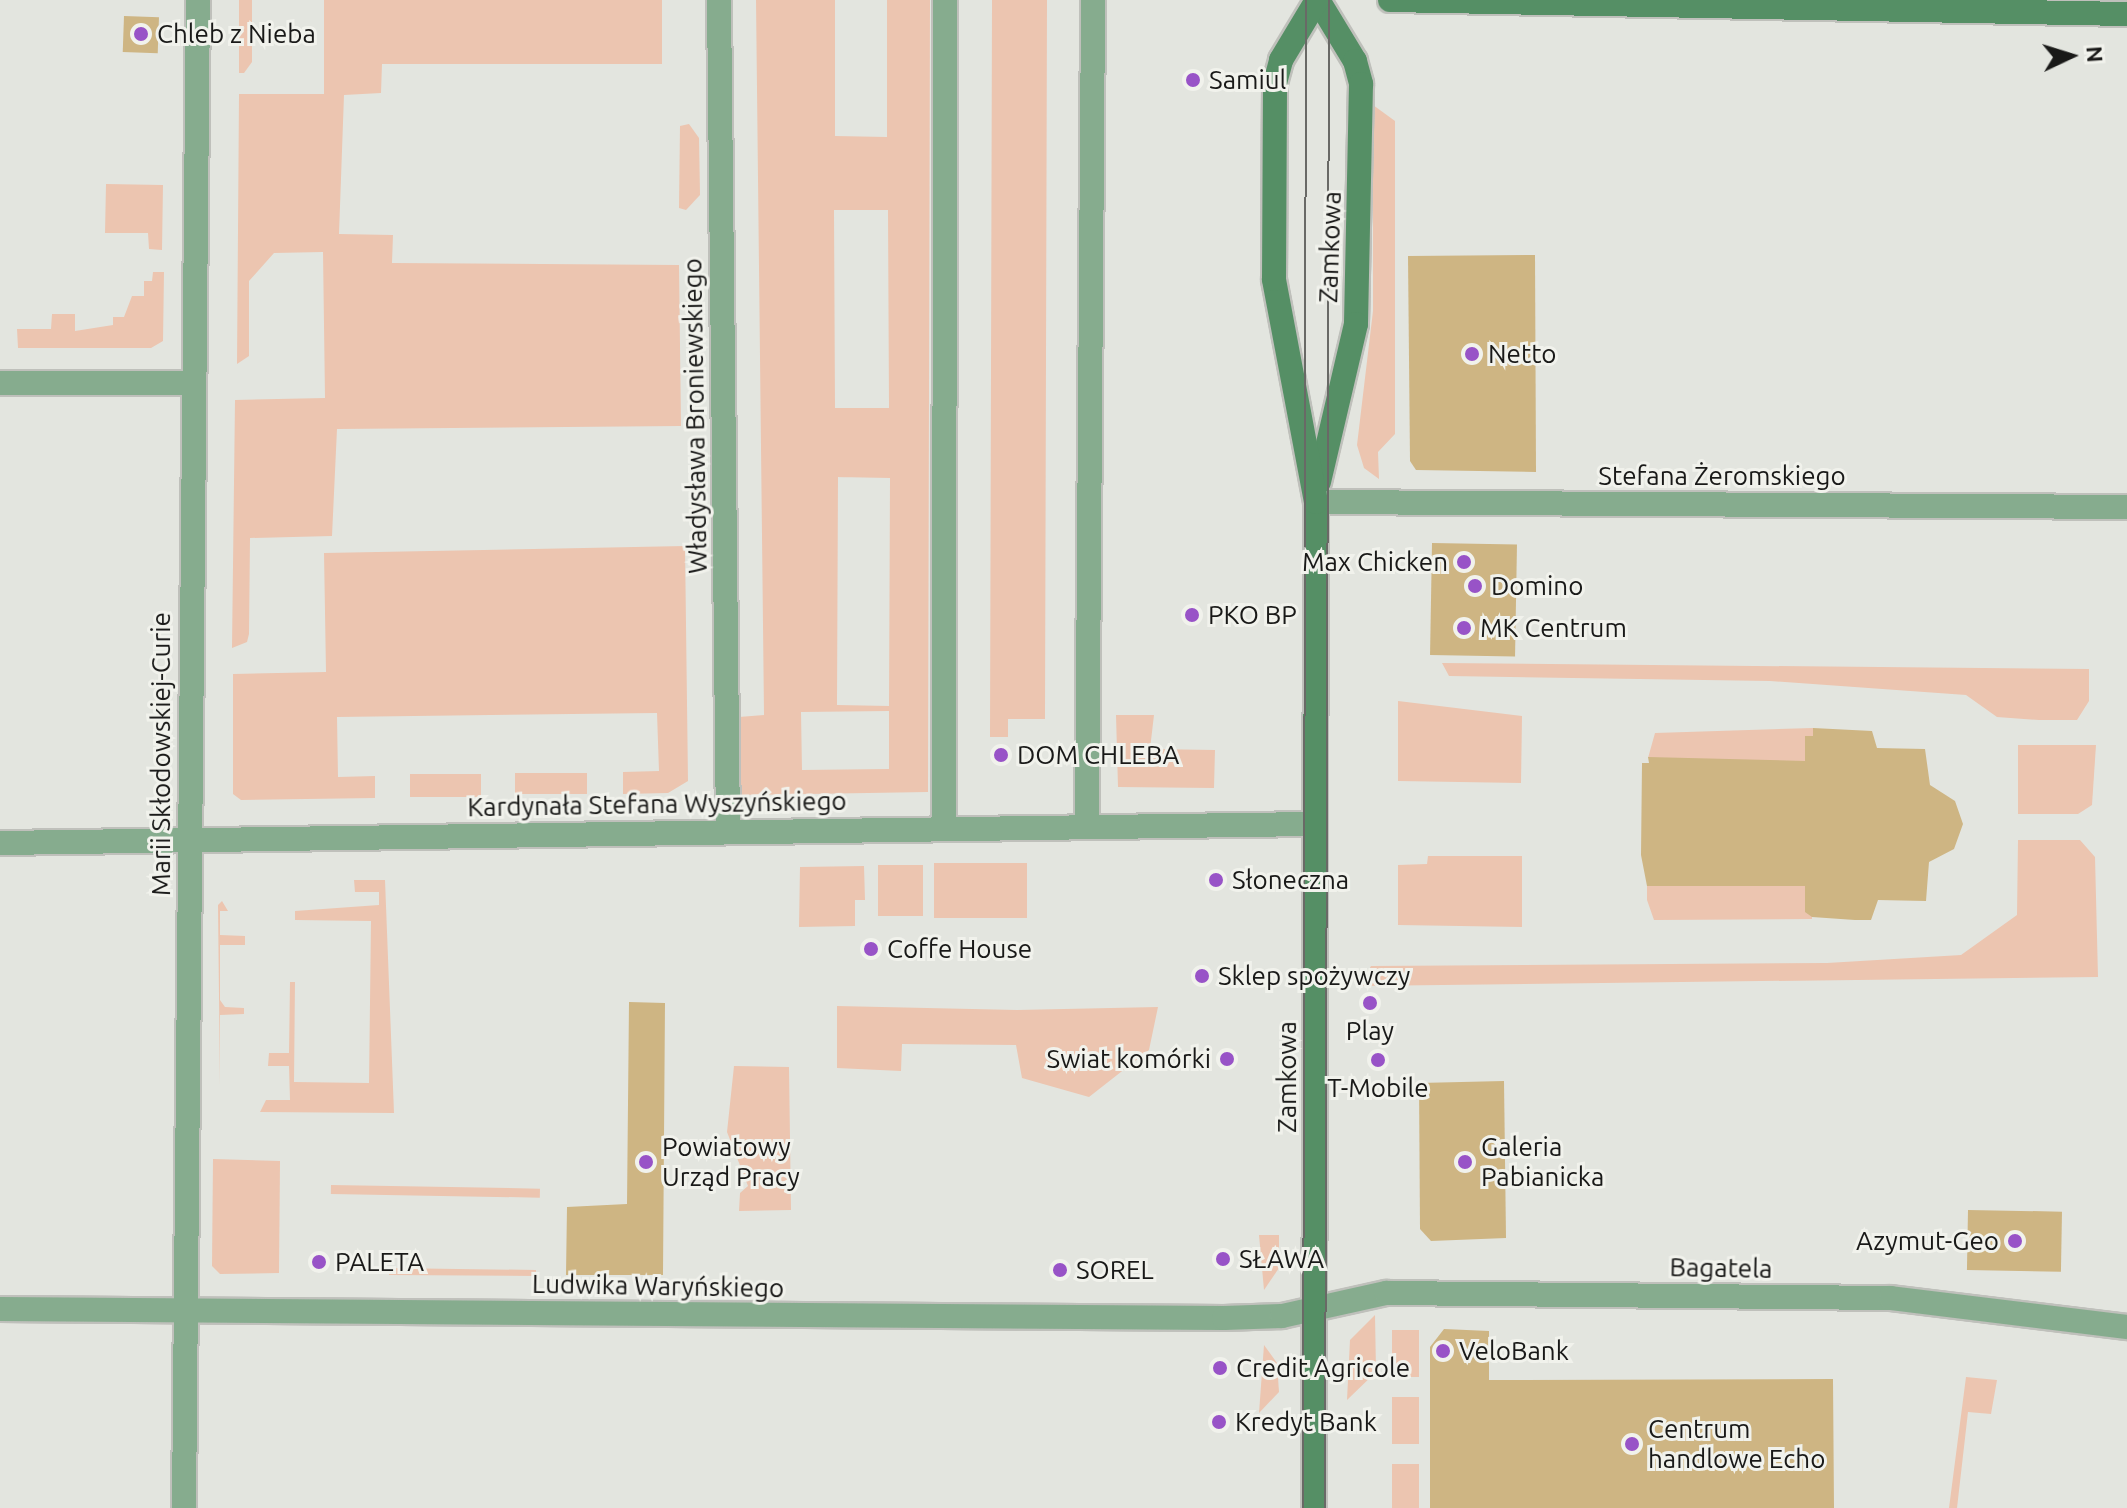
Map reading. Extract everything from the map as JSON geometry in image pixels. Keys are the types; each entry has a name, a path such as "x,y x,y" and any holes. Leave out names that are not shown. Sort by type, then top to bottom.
{"street":[{"name":"Marii Skłodowskiej-Curie","path":"184,1508 198,0"},
{"name":"Władysława Broniewskiego","path":"719,0 728,831"},
{"path":"944,828 945,0"},
{"path":"1087,826 1093,0"},
{"name":"Zamkowa","path":"1314,1508 1316,502 1278,327 1274,265 1275,83 1281,60 1317,0 1355,61 1361,84 1356,324 1316,502"},
{"path":"1390,0 1712,3 2127,14"},
{"path":"0,383 193,383"},
{"name":"Stefana Żeromskiego","path":"1316,502 2127,507"},
{"name":"Kardynała Stefana Wyszyńskiego","path":"0,843 1315,824"},
{"name":"Bagatela","path":"1314,1310 1386,1293 1891,1298 2127,1327"},
{"name":"Ludwika Waryńskiego","path":"0,1309 1213,1318 1314,1310"}],"shaded area":[{"path":"239,0 252,0 252,62 244,73 239,73"},
{"path":"324,0 662,0 662,64 382,64 381,93 344,95 339,234 393,235 392,263 679,265 681,426 337,429 332,536 250,538 249,634 247,642 232,648 235,400 325,398 323,252 274,253 249,281 249,356 237,364 239,94 324,94"},
{"path":"756,0 835,0 835,136 887,137 887,0 930,0 928,792 739,795 739,717 764,715","holes":["834,210 888,210 889,408 835,408","838,477 890,478 889,706 837,705","889,711 889,769 802,770 801,712"]},
{"path":"992,0 1047,0 1045,719 1008,719 1008,737 990,737"},
{"path":"1373,105 1395,121 1395,434 1378,452 1379,479 1364,468 1357,445 1373,311"},
{"path":"689,124 699,138 700,195 686,210 679,208 680,126"},
{"path":"106,184 163,185 162,250 149,249 148,233 105,233"},
{"path":"153,272 164,272 163,341 151,348 18,348 17,329 51,329 52,314 75,314 75,331 113,325 113,317 124,317 132,296 144,296 144,281 152,281"},
{"path":"685,546 688,781 668,793 623,794 623,772 659,771 657,713 337,717 338,777 375,776 375,798 241,800 233,794 233,674 326,672 324,553"},
{"path":"1442,663 2089,669 2089,701 2077,720 2039,720 1997,717 1966,695 1770,681 1449,676"},
{"path":"1398,701 1522,716 1521,783 1398,781"},
{"path":"1116,715 1154,715 1150,749 1215,750 1214,788 1118,787"},
{"path":"1813,728 1813,736 1805,736 1812,765 1648,758 1655,733"},
{"path":"2018,745 2096,745 2092,805 2078,814 2018,814"},
{"path":"515,773 587,773 587,794 515,794"},
{"path":"410,774 481,774 481,797 410,797"},
{"path":"2018,840 2080,840 2095,857 2098,977 1359,986 1371,966 1827,963 1961,955 2017,915"},
{"path":"1428,856 1522,856 1522,927 1398,925 1398,865 1427,864"},
{"path":"934,863 1027,863 1027,918 934,918"},
{"path":"878,865 923,865 923,916 878,916"},
{"path":"864,866 865,900 855,900 855,926 799,927 800,867"},
{"path":"1812,879 1812,919 1654,920 1647,900 1647,886 1792,885"},
{"path":"354,880 385,880 394,1113 260,1112 266,1100 290,1100 289,1066 268,1066 269,1053 289,1053 290,982 295,982 294,1082 369,1083 371,921 295,920 295,911 379,905 379,892 355,892"},
{"path":"222,901 228,911 220,911 220,935 245,936 245,945 220,945 220,1000 225,1007 244,1008 244,1014 220,1015 220,1086 218,905"},
{"path":"837,1006 1017,1010 1158,1007 1149,1050 1089,1097 1022,1078 1016,1045 902,1044 901,1071 837,1068"},
{"path":"734,1066 789,1067 791,1210 739,1211 740,1193 748,1186 727,1132"},
{"path":"213,1159 280,1161 279,1273 220,1274 212,1266"},
{"path":"331,1185 540,1189 540,1198 331,1194"},
{"path":"1259,1235 1279,1235 1279,1268 1264,1290"},
{"path":"389,1268 536,1270 536,1276 389,1275"},
{"path":"1375,1315 1376,1372 1347,1400 1350,1340"},
{"path":"1392,1330 1419,1330 1419,1377 1392,1377"},
{"path":"1264,1345 1277,1363 1279,1392 1259,1413"},
{"path":"1966,1377 1997,1380 1991,1414 1968,1412 1957,1508 1949,1508"},
{"path":"1392,1397 1419,1397 1419,1444 1392,1444"},
{"path":"1392,1464 1419,1464 1419,1508 1392,1508"}],"building":[{"name":"Chleb z Nieba","path":"124,16 159,17 158,53 123,52"},
{"name":"Netto","path":"1535,255 1536,472 1416,470 1410,461 1408,256"},
{"name":"Domino","path":"1432,543 1517,544 1515,656 1430,655"},
{"path":"1813,728 1872,731 1877,748 1925,749 1930,785 1955,801 1963,824 1954,849 1929,862 1926,901 1878,900 1871,920 1855,920 1812,917 1805,912 1805,886 1647,886 1641,855 1642,763 1649,763 1648,757 1805,761 1805,736 1813,736"},
{"name":"Powiatowy Urząd Pracy","path":"629,1002 665,1003 663,1275 566,1275 567,1207 627,1204"},
{"name":"Galeria Pabianicka","path":"1504,1081 1506,1238 1431,1241 1420,1229 1419,1083"},
{"name":"Azymut-Geo","path":"1968,1210 2062,1212 2061,1272 1967,1270"},
{"name":"Centrum handlowe Echo","path":"1444,1329 1489,1331 1489,1380 1833,1379 1834,1508 1430,1508 1430,1347"}],"tram line":[{"path":"1303,1508 1306,0"},
{"path":"1325,1508 1329,0"}],"place":[{"name":"Chleb z Nieba","path":"141,34"},
{"name":"Samiul","path":"1193,80"},
{"name":"Netto","path":"1472,354"},
{"name":"Max Chicken","path":"1464,562"},
{"name":"Domino","path":"1475,586"},
{"name":"PKO BP","path":"1192,615"},
{"name":"MK Centrum","path":"1464,628"},
{"name":"DOM CHLEBA","path":"1001,755"},
{"name":"Słoneczna","path":"1216,880"},
{"name":"Coffe House","path":"871,949"},
{"name":"Sklep spożywczy","path":"1202,976"},
{"name":"Play","path":"1370,1003"},
{"name":"Swiat komórki","path":"1227,1059"},
{"name":"T-Mobile","path":"1378,1060"},
{"name":"Powiatowy Urząd Pracy","path":"646,1162"},
{"name":"Galeria Pabianicka","path":"1465,1162"},
{"name":"Azymut-Geo","path":"2015,1241"},
{"name":"SŁAWA","path":"1223,1259"},
{"name":"PALETA","path":"319,1262"},
{"name":"SOREL","path":"1060,1270"},
{"name":"VeloBank","path":"1443,1351"},
{"name":"Credit Agricole","path":"1220,1368"},
{"name":"Kredyt Bank","path":"1219,1422"},
{"name":"Centrum handlowe Echo","path":"1632,1444"}]}
